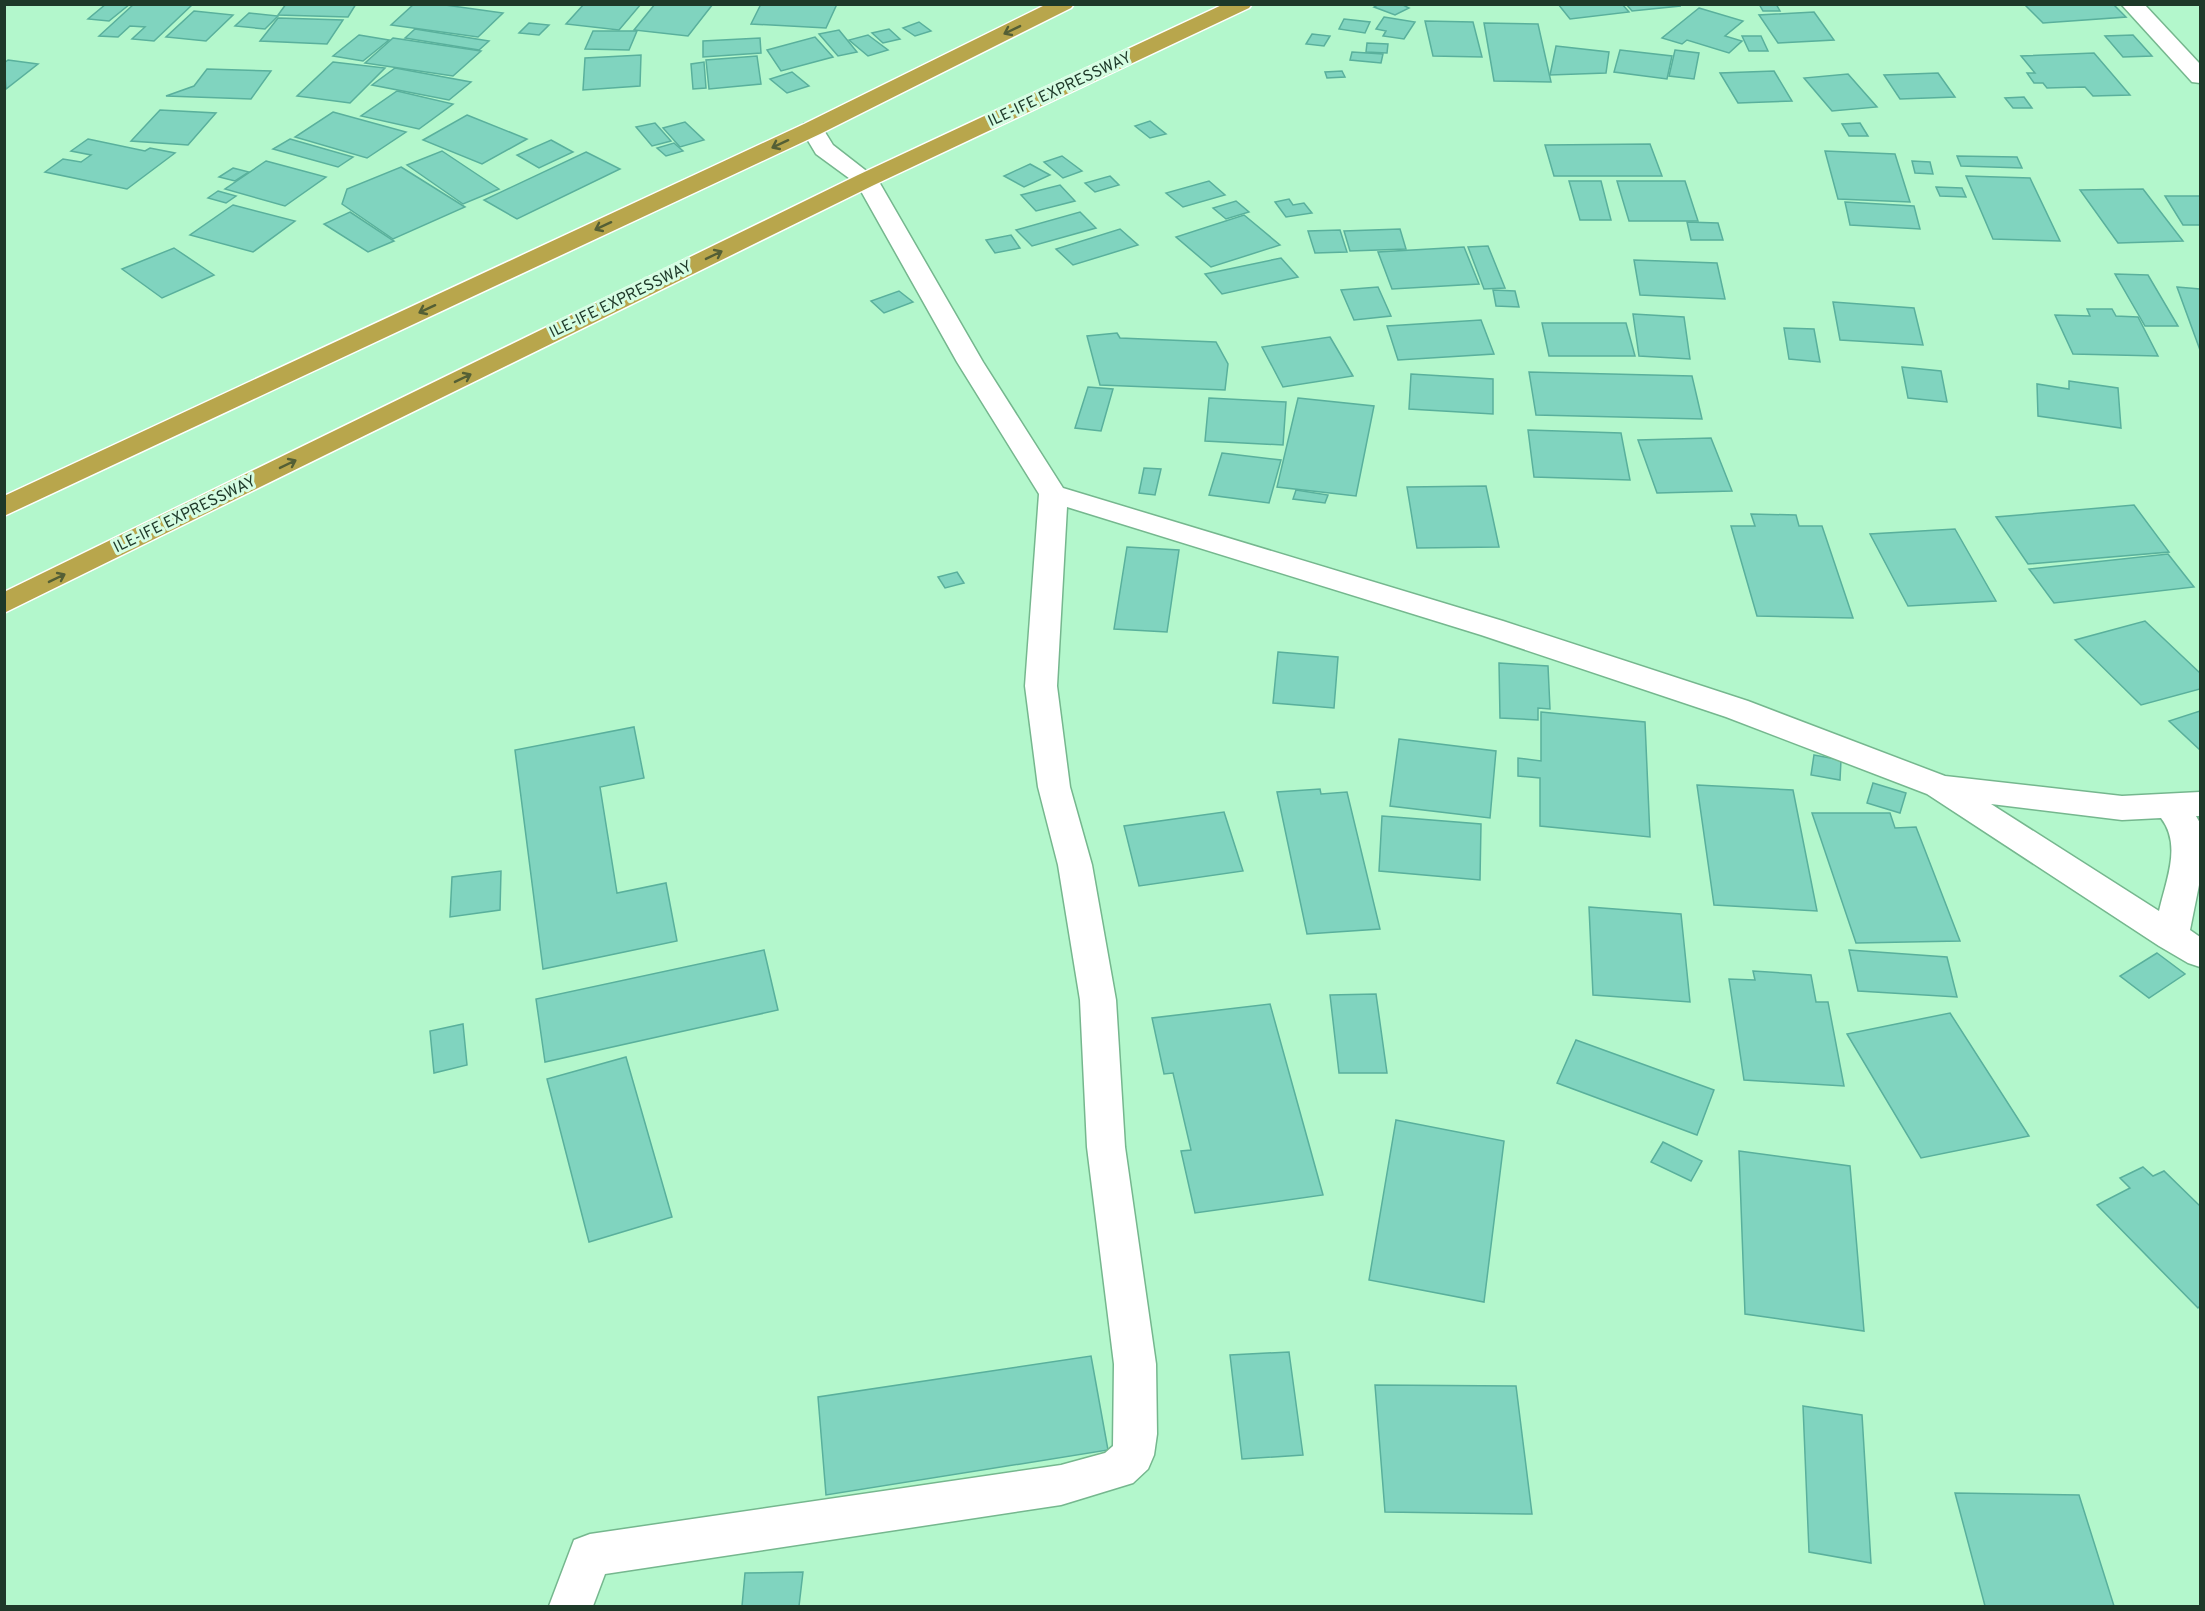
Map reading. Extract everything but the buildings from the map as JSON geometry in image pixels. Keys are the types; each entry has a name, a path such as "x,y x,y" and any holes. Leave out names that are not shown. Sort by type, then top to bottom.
{"highway":[{"path":"4,507 812,129 1064,4"},
{"name":"ILE-IFE EXPRESSWAY","path":"4,604 866,180 1242,4"}],"street":[{"path":"2131,4 2154,25 2200,77"},
{"path":"571,1606 590,1555 1061,1485 1118,1469 1133,1455 1136,1434 1135,1364 1106,1147 1098,1000 1075,865 1054,787 1041,686 1052,541 1053,494 970,362 866,180 824,149 812,129"},
{"path":"1053,494 1525,639 1737,709 1939,786 2200,954"},
{"path":"1939,786 2122,808 2186,806 2189,854 2172,937"}]}
